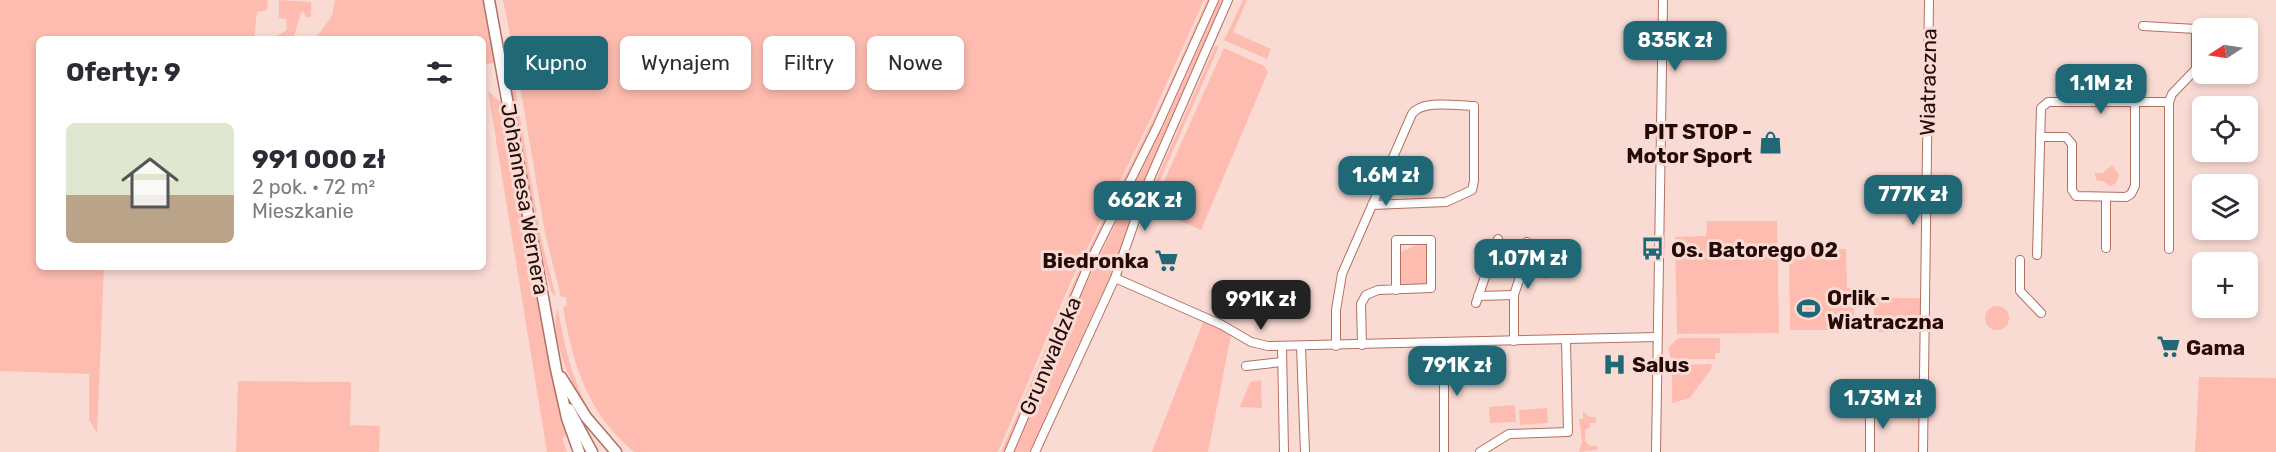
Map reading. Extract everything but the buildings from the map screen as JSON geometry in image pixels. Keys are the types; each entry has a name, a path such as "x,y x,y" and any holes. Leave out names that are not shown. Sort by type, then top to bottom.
{"main road":[{"name":"Johannesa Wernera","path":"489,0 556,369 579,452"},
{"path":"556,369 586,417 615,452"},
{"name":"Johannesa Wernera","path":"563,398 592,452"}],"street":[{"name":"Grunwaldzka","path":"1009,452 1089,264 1157,127 1214,0"},
{"name":"Grunwaldzka","path":"1035,452 1114,278 1148,183 1228,0"},
{"path":"1656,452 1663,0"},
{"name":"Wiatraczna","path":"1923,452 1929,0"},
{"path":"2143,26 2196,29 2196,69 2172,94 2169,102 2169,249"},
{"path":"2037,255 2041,108 2046,102 2169,102"},
{"path":"2040,137 2066,137 2072,144 2074,195 2081,198 2126,197 2135,188 2135,102"},
{"path":"1336,346 1339,284 1372,205 1415,110 1424,106 1474,106 1472,190 1448,202 1372,205"},
{"path":"2106,198 2106,248"},
{"path":"1498,239 1477,299 1514,296"},
{"path":"1362,345 1363,298 1374,291 1396,290 1431,288 1431,240 1395,240 1396,290"},
{"path":"1514,341 1514,296 1526,259 1527,242"},
{"path":"2020,260 2020,291 2040,314"},
{"path":"1114,278 1222,326 1251,342 1282,347 1658,337"},
{"path":"1480,452 1514,433 1568,432 1566,340"},
{"path":"1444,343 1444,452"},
{"path":"1282,347 1284,452"},
{"path":"1298,347 1305,452"},
{"path":"1245,366 1282,362"},
{"path":"1869,408 1870,452"}],"shaded area":[{"path":"0,0 268,0 267,10 257,12 254,36 36,36 36,270 104,270 97,433 89,420 89,374 0,371"},
{"path":"279,0 311,2 311,17 306,17 303,11 301,13 294,36 277,36 287,30 286,19 279,18"},
{"path":"335,0 484,0 496,63 486,64 486,36 317,36 332,16"},
{"path":"503,0 1204,0 1151,118 1072,279 998,452 634,452 604,421 577,368 563,307 567,305 566,297 561,297 545,233 521,90 608,90 608,36 510,36"},
{"path":"1207,0 1209,0 1161,108 1077,280 1004,452 1001,452 1083,261 1162,101"},
{"path":"1219,0 1224,0 1114,268 1030,452 1013,452 1078,301 1168,115"},
{"path":"1243,0 1247,0 1233,32 1271,49 1267,59 1224,40"},
{"path":"1215,46 1219,46 1146,212 1153,187"},
{"path":"1224,48 1264,66 1268,72 1201,230 1152,208"},
{"path":"511,90 515,90 541,238 556,297 551,291 537,239"},
{"path":"488,91 504,105 550,368 569,434 562,438 567,452 547,452"},
{"path":"2112,165 2119,175 2116,183 2110,186 2103,181 2097,181 2094,173 2103,173"},
{"path":"1707,221 1777,221 1779,333 1677,334 1675,237 1706,236"},
{"path":"1422,243 1429,249 1427,283 1400,287 1398,253"},
{"path":"1549,249 1559,249 1565,263 1548,279 1544,279 1535,268 1536,261"},
{"name":"Orlik - Wiatraczna","path":"1789,249 1846,249 1847,288 1854,288 1854,330 1790,330"},
{"path":"1874,298 1920,298 1920,332 1874,332"},
{"path":"1997,306 2002,307 2008,313 2008,323 2002,329 1997,330 1992,329 1986,323 1985,318 1986,313 1992,307"},
{"path":"558,309 571,366 581,393 595,419 592,421 572,383 560,350 555,320"},
{"path":"1204,320 1231,335 1208,452 1152,452"},
{"path":"1678,338 1720,338 1720,353 1715,353 1715,359 1671,359 1668,348"},
{"path":"1712,364 1711,369 1690,398 1672,403 1672,365"},
{"path":"2199,377 2276,378 2276,452 2195,452"},
{"path":"1261,380 1262,408 1240,407 1250,382"},
{"path":"238,381 351,382 350,425 380,426 379,452 236,452"},
{"path":"1515,405 1516,422 1490,423 1489,407"},
{"path":"1547,408 1548,423 1520,425 1519,410"},
{"path":"1583,411 1589,417 1596,417 1596,423 1590,423 1590,427 1585,430 1585,441 1590,446 1597,446 1597,450 1579,452 1582,441 1579,419 1583,419"}],"place":[{"name":"PIT STOP - Motor Sport","path":"1770,143"},
{"name":"Os. Batorego 02","path":"1653,249"},
{"name":"Biedronka","path":"1167,260"},
{"name":"Orlik - Wiatraczna","path":"1809,309"},
{"name":"Gama","path":"2168,347"},
{"name":"Salus","path":"1614,364"}]}
